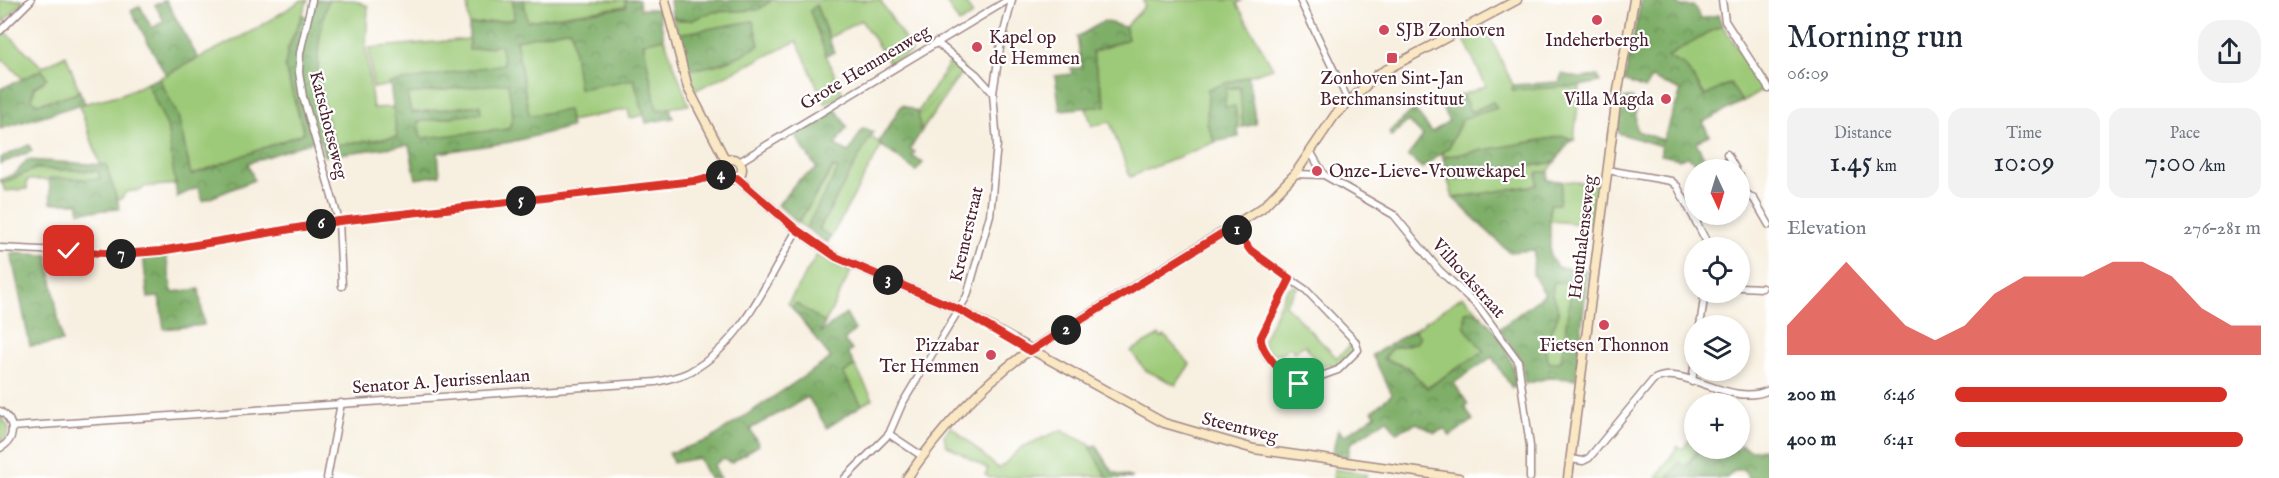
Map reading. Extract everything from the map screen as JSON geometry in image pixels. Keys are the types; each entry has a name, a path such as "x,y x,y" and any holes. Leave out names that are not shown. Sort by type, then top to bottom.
{"street":[{"path":"0,31 31,0"},
{"name":"Katschotseweg","path":"312,0 300,53 299,72 303,97 339,221 342,286"},
{"path":"665,0 672,36 688,88 726,161"},
{"name":"Grote Hemmenweg","path":"739,162 936,42 1010,0"},
{"name":"Kremerstraat","path":"845,478 889,434 902,404 967,296 990,215 997,144 993,93 1010,0"},
{"path":"1300,0 1348,100"},
{"path":"907,478 963,406 993,378 1030,351 1262,207 1295,174 1348,100 1364,85 1389,68 1517,0"},
{"name":"Houthalenseweg","path":"1568,478 1607,170 1621,69 1634,0"},
{"path":"1722,0 1725,21 1769,89"},
{"path":"936,42 976,74 993,93"},
{"name":"Vilhoekstraat","path":"1310,151 1324,175"},
{"path":"1727,154 1730,159"},
{"path":"734,159 739,162 742,170 737,178 728,178 723,174 722,168 726,161 734,159"},
{"path":"1607,170 1671,181 1677,186 1684,200"},
{"path":"0,248 121,254 150,252 339,221 682,182 723,174"},
{"name":"Vilhoekstraat","path":"1295,174 1324,175 1394,215 1439,270 1478,306 1514,355 1521,372 1530,446 1530,478"},
{"name":"Steentweg","path":"737,178 797,230 847,262 960,310 1030,351 1164,423 1222,442 1305,458 1459,478"},
{"path":"1750,197 1754,199 1769,225"},
{"path":"1234,226 1250,250 1290,279 1305,290 1355,341 1358,350 1338,370 1303,383 1292,381 1263,351 1260,344 1261,337 1290,279"},
{"name":"Senator A. Jeurissenlaan","path":"12,427 656,382 689,372 716,354 739,330 797,230"},
{"path":"1750,287 1762,288"},
{"path":"1571,459 1583,461 1589,458 1653,380 1660,376 1675,375 1692,382 1742,394 1753,395 1769,390"},
{"path":"327,478 340,403"},
{"path":"0,411 10,420 12,427 9,440 0,448"},
{"path":"889,434 922,456"}],"green space":[{"path":"0,0 23,0 24,1 3,22"},
{"path":"166,0 198,58 166,75 131,11 140,6 152,28 164,21 155,5"},
{"path":"302,0 308,0 288,48 285,68 304,133 191,175 178,116 159,78 256,29"},
{"path":"316,0 328,0 320,38 318,73 323,108 335,145 397,137 390,83 504,64 500,45 469,50 469,25 514,19 513,0 524,0 527,21 626,7 625,0 639,0 640,9 658,9 664,38 643,43 657,110 670,108 673,118 646,123 634,79 579,89 571,29 516,40 529,115 568,110 571,127 511,142 438,153 440,175 416,179 409,145 324,156 320,139 248,163 254,180 203,201 198,187 177,197 167,126 147,83 159,78 178,116 191,175 304,133 285,68 288,48 303,15 310,18","holes":["508,83 513,116 509,129 421,138 418,122 481,113 480,105 411,113 407,94"]},
{"path":"328,0 354,0 368,6 366,49 373,108 393,107 397,137 335,145 324,107 318,73 319,40"},
{"path":"467,0 513,0 514,19 469,25"},
{"path":"524,0 625,0 626,6 527,21"},
{"path":"670,0 772,0 758,10 712,12 692,20 679,20 672,16"},
{"path":"772,0 880,0 912,51 891,65 861,20 829,38 816,5 826,55 843,94 825,104 797,41 696,90 685,64 753,21 678,34 672,16 679,20 692,20 712,12 758,10"},
{"path":"945,0 964,0 973,15 959,23"},
{"path":"1143,0 1242,0 1237,4 1273,68 1208,89 1207,123 1215,142 1130,177 1110,122 1092,126 1086,108 1106,105 1092,52 1128,39 1125,27 1145,6"},
{"path":"1641,0 1675,0 1681,6 1694,6 1701,19 1718,15 1722,25 1667,57 1685,66 1705,96 1730,83 1742,102 1703,122 1709,135 1696,142 1705,159 1691,159 1688,156 1679,159 1661,155 1661,146 1618,133 1622,99 1632,98 1636,105 1637,131 1663,140 1681,91 1651,78 1645,89 1624,81"},
{"path":"816,5 834,52 826,55 810,11"},
{"path":"753,21 759,45 718,64 691,69 685,64 678,34"},
{"path":"1104,21 1125,27 1128,39 1092,52 1106,106 1060,110 1055,76 1072,74 1071,68 1082,68 1077,37"},
{"path":"1484,24 1513,85 1513,90 1580,86 1574,140 1564,136 1443,157 1442,153 1449,147 1462,119 1493,102 1471,112 1462,95 1486,86 1462,35"},
{"path":"1722,25 1765,89 1742,102 1730,83 1706,96 1685,66 1667,57"},
{"path":"571,29 634,79 644,115 630,118 628,109 570,121 568,110 529,116 516,40"},
{"path":"5,31 42,67 66,55 79,90 75,94 37,104 32,100 35,87 44,82 41,70 23,79 0,57 0,36"},
{"path":"664,38 689,105 657,110 643,42"},
{"path":"469,39 470,50 501,45 505,64 373,88 369,48"},
{"path":"952,59 964,69 921,132 918,112"},
{"path":"42,70 47,78 34,87 32,100 37,104 75,94 79,90 85,103 0,129 0,89"},
{"path":"1562,74 1579,78 1598,76 1600,82 1580,86 1512,90 1513,85 1559,82"},
{"path":"1248,76 1256,124 1243,127 1240,88 1226,88 1225,107 1235,106 1239,137 1215,142 1207,123 1208,89"},
{"path":"508,82 513,116 509,129 421,139 417,122 480,113 479,105 411,113 407,94"},
{"path":"147,83 167,126 177,184 143,187 142,190 126,192 121,199 117,200 106,165 100,164 79,105 122,94"},
{"path":"1225,88 1240,88 1243,127 1238,128 1235,107 1225,108"},
{"path":"1462,95 1471,112 1493,102 1497,108 1462,119 1449,147 1422,168 1408,156 1423,136 1408,121 1391,137 1389,132 1414,109 1432,132 1449,121 1440,105"},
{"path":"902,105 918,112 921,132 910,149 915,152 912,156 923,163 916,171 878,143"},
{"path":"836,109 847,127 835,145 849,152 863,128 873,132 819,229 831,237 827,243 806,228 838,169 833,167 798,223 778,205 798,180 817,169 794,134"},
{"path":"870,136 882,145 831,237 819,230"},
{"path":"1564,136 1574,140 1569,142 1555,162 1448,180 1443,157"},
{"path":"29,145 32,151 0,164 0,158"},
{"path":"27,160 106,165 120,209 79,212 79,203 51,203 49,178 100,179 98,171 35,169 2,183 0,180 16,173"},
{"path":"1555,162 1548,172 1537,172 1538,185 1453,198 1448,180"},
{"path":"834,167 839,169 806,228 798,223"},
{"path":"35,169 99,171 100,179 27,180 27,189 5,191 2,183"},
{"path":"1537,172 1548,172 1547,180 1562,181 1559,204 1550,204 1550,255 1557,267 1588,270 1576,379 1548,378 1525,384 1521,360 1499,329 1545,294 1533,275 1534,250 1509,252 1453,198 1537,185","holes":["1554,282 1572,283 1561,361 1550,363 1546,353 1546,344 1558,314 1552,295"]},
{"path":"1562,181 1599,184 1594,225 1550,221 1550,204 1559,204"},
{"path":"11,253 48,255 62,342 30,346"},
{"path":"166,254 172,292 199,289 204,325 164,329 159,297 148,298 143,257"},
{"path":"817,255 851,271 825,323 796,304 792,308 788,303"},
{"path":"1554,282 1572,283 1561,362 1549,363 1545,353 1546,344 1558,314 1552,295"},
{"path":"1292,286 1298,287 1285,305 1337,358 1354,342 1355,351 1333,368 1330,363 1320,367 1305,345 1294,352 1290,347 1281,353 1270,354 1264,347 1263,340 1286,291"},
{"path":"1463,296 1482,316 1465,328 1484,351 1427,388 1407,367 1384,359 1392,348 1416,343 1420,337 1414,330"},
{"path":"796,303 825,323 821,332 846,314 855,330 844,340 852,350 848,353 855,366 843,373 862,405 827,428 808,397 750,429 759,445 731,463 723,459 714,465 720,478 709,478 699,458 673,463 669,453 709,440 831,358 792,308"},
{"path":"1472,311 1489,325 1503,344 1512,366 1516,387 1512,388 1492,357 1454,383 1468,404 1464,407 1473,420 1450,436 1444,429 1435,433 1417,423 1396,432 1387,419 1350,444 1348,457 1332,455 1338,429 1344,436 1376,415 1372,411 1392,394 1372,355 1414,330 1420,337 1416,343 1392,348 1384,359 1407,367 1427,388 1484,351 1465,328 1465,312"},
{"path":"1159,335 1161,338 1165,336 1190,364 1176,385 1145,370 1131,351"},
{"path":"855,366 873,399 862,405 843,373"},
{"path":"0,414 9,428 6,437 0,443"},
{"path":"951,426 999,469 1022,447 1061,430 1093,446 1090,448 1108,476 990,478 985,475 988,469 946,445 944,435"},
{"path":"1096,445 1113,472 1133,478 1107,478 1090,448"},
{"path":"1678,446 1683,449 1684,459 1691,459 1685,467 1679,463 1668,478 1656,478"},
{"path":"1769,449 1769,478 1748,478 1744,470 1735,470 1727,478 1668,478 1679,462 1686,467 1692,459 1750,459 1750,450"},
{"path":"1334,469 1367,474 1366,478 1333,478"}],"place":[{"name":"Indeherbergh","path":"1597,20"},
{"name":"SJB Zonhoven","path":"1384,30"},
{"name":"Kapel op de Hemmen","path":"977,47"},
{"name":"Zonhoven Sint-Jan Berchmansinstituut","path":"1392,58"},
{"name":"Villa Magda","path":"1666,99"},
{"name":"Onze-Lieve-Vrouwekapel","path":"1317,171"},
{"name":"Fietsen Thonnon","path":"1604,325"},
{"name":"Pizzabar Ter Hemmen","path":"991,355"}],"route":[{"path":"69,251 121,254 160,251 339,221 694,181 723,174 731,179 737,178 797,230 836,257 960,310 1030,351 1234,226 1250,250 1290,279 1261,337 1260,344 1263,351 1292,381 1299,384"}]}
